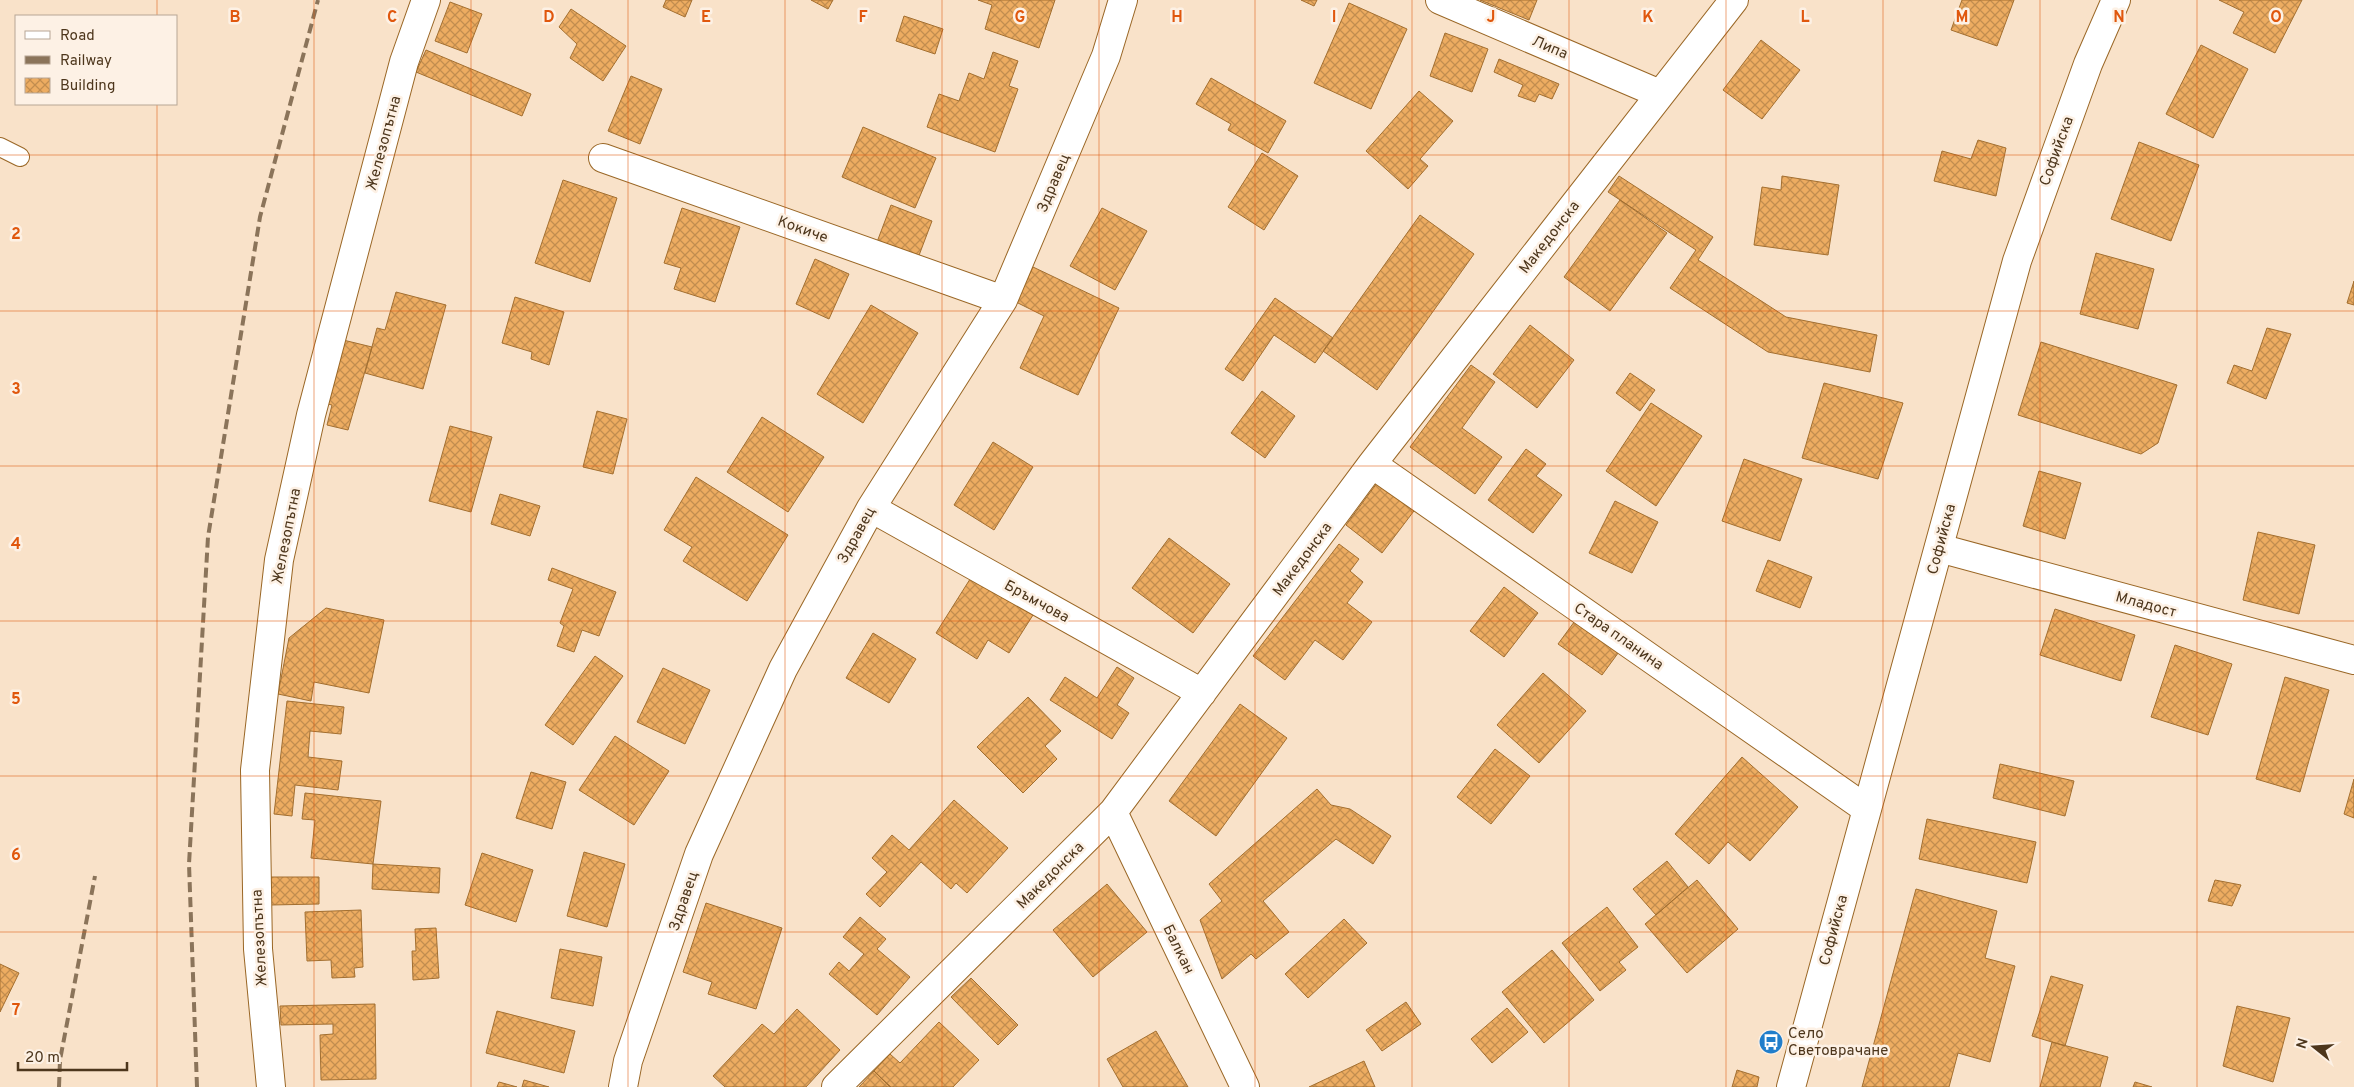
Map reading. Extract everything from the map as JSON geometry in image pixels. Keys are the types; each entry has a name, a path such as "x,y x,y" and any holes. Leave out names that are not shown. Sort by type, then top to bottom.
{"street":[{"name":"Железопътна","path":"271,1087 258,949 255,770 279,560 312,415 404,62 426,0"},
{"name":"Здравец","path":"623,1087 628,1061 699,854 783,669 871,508 1003,300 1106,56 1123,0"},
{"name":"Липа","path":"1440,0 1660,94"},
{"name":"Македонска","path":"836,1087 1113,812 1372,464 1734,0"},
{"name":"Софийска","path":"1791,1087 1865,808 1939,548 2017,261 2088,64 2116,0"},
{"name":"Кокиче","path":"603,158 1003,300"},
{"name":"Стара планина","path":"1372,464 1865,808"},
{"name":"Бръмчова","path":"871,508 1202,693"},
{"name":"Младост","path":"1939,548 2354,660"},
{"name":"Балкан","path":"1113,812 1245,1087"}],"lane":[{"path":"0,147 20,157"}],"building":[{"path":"666,0 692,0 685,17 663,7"},
{"path":"811,0 833,0 828,9"},
{"path":"978,0 1055,0 1039,48 985,29 992,5"},
{"path":"1301,0 1317,0 1314,6"},
{"path":"1480,0 1537,0 1529,20"},
{"path":"1962,0 2014,0 1997,46 1951,30"},
{"path":"2219,0 2302,0 2275,53 2233,33 2244,12"},
{"path":"450,2 482,14 467,53 435,41"},
{"path":"1349,3 1407,29 1371,109 1314,83"},
{"path":"571,9 626,46 603,81 570,58 577,44 559,27"},
{"path":"904,16 943,29 935,54 896,41"},
{"path":"1445,33 1488,49 1472,92 1430,76"},
{"path":"1761,40 1800,70 1762,119 1723,90"},
{"path":"2201,45 2248,69 2213,138 2166,114"},
{"path":"426,50 531,94 522,116 416,72"},
{"path":"993,52 1018,61 1009,86 1018,89 995,152 927,127 939,94 959,101 969,73 984,79"},
{"path":"1499,59 1559,84 1552,99 1539,94 1535,102 1518,96 1523,85 1494,72"},
{"path":"631,76 662,89 640,144 608,131"},
{"path":"1211,78 1286,121 1268,153 1228,130 1231,124 1196,104"},
{"path":"1419,91 1453,121 1420,159 1428,166 1408,189 1366,151"},
{"path":"863,127 936,158 915,208 842,177"},
{"path":"1978,140 2006,148 1996,196 1934,181 1942,151 1971,159"},
{"path":"2139,142 2199,165 2171,241 2111,219"},
{"path":"1262,153 1298,176 1264,230 1228,207"},
{"path":"1619,176 1713,237 1698,260 1786,317 1877,335 1870,372 1768,352 1670,288 1696,250 1608,192"},
{"path":"1782,176 1839,185 1828,255 1754,245 1762,187 1781,190"},
{"path":"563,180 617,198 590,282 535,263"},
{"path":"1620,200 1667,233 1610,311 1564,277"},
{"path":"891,205 932,221 918,258 877,242"},
{"path":"682,208 740,227 715,302 674,289 681,268 664,263"},
{"path":"1102,208 1147,231 1115,290 1070,266"},
{"path":"1420,215 1474,254 1377,390 1323,351"},
{"path":"2096,253 2154,269 2138,329 2080,314"},
{"path":"815,259 849,274 829,319 796,304"},
{"path":"1033,267 1119,308 1078,395 1020,368 1044,316 1016,302"},
{"path":"2354,281 2354,305 2347,303"},
{"path":"396,292 446,305 423,389 365,373 377,328 385,330"},
{"path":"515,297 564,312 549,365 531,359 532,352 502,343"},
{"path":"1275,298 1333,338 1315,363 1274,335 1243,381 1225,369"},
{"path":"871,305 918,333 863,423 817,394"},
{"path":"1530,325 1574,360 1537,408 1493,374"},
{"path":"2267,328 2291,334 2266,399 2227,383 2234,365 2252,371"},
{"path":"339,339 372,347 348,430 327,425 332,405 323,403"},
{"path":"2041,342 2177,385 2158,443 2141,454 2018,415"},
{"path":"1471,365 1495,382 1462,428 1502,457 1475,494 1410,447"},
{"path":"1630,373 1655,390 1640,411 1616,393"},
{"path":"1824,383 1903,403 1878,479 1802,458"},
{"path":"1262,391 1295,416 1265,458 1231,433"},
{"path":"1651,403 1702,436 1656,506 1606,471"},
{"path":"597,411 627,419 613,474 583,467"},
{"path":"762,417 824,457 788,512 727,472"},
{"path":"450,426 492,437 471,512 429,501"},
{"path":"993,442 1033,467 994,530 954,505"},
{"path":"1526,449 1546,464 1536,476 1562,495 1533,533 1488,500"},
{"path":"1744,459 1802,479 1780,541 1722,521"},
{"path":"2039,471 2081,483 2065,539 2023,526"},
{"path":"1383,475 1420,503 1382,553 1346,525"},
{"path":"696,477 788,535 747,601 683,561 692,547 664,530"},
{"path":"500,494 540,506 530,536 491,524"},
{"path":"1615,501 1658,522 1632,573 1589,553"},
{"path":"2258,532 2315,545 2299,614 2243,600"},
{"path":"1169,538 1230,584 1193,633 1132,588"},
{"path":"1339,544 1359,559 1350,571 1363,582 1347,603 1372,622 1343,660 1315,640 1285,680 1253,656"},
{"path":"1768,560 1812,577 1800,608 1756,591"},
{"path":"552,568 616,592 599,636 582,630 574,652 557,646 564,626 560,623 573,589 548,580"},
{"path":"972,576 1033,615 1009,653 988,640 977,659 936,633"},
{"path":"1504,587 1538,613 1504,657 1470,631"},
{"path":"326,608 384,620 369,693 314,682 311,701 278,694 289,638"},
{"path":"2055,609 2135,635 2121,681 2040,655"},
{"path":"1580,614 1624,645 1602,675 1558,644"},
{"path":"873,633 916,659 889,703 846,678"},
{"path":"2175,645 2232,664 2208,735 2151,717"},
{"path":"595,656 623,676 573,745 545,725"},
{"path":"1117,667 1134,678 1117,705 1129,713 1112,739 1050,700 1065,677 1097,698"},
{"path":"663,668 710,690 685,744 637,722"},
{"path":"1543,673 1586,711 1539,763 1497,725"},
{"path":"2285,677 2329,690 2300,792 2256,779"},
{"path":"1028,697 1061,731 1045,746 1057,759 1023,793 977,747"},
{"path":"287,701 344,707 341,734 310,731 308,757 342,761 338,790 295,785 292,816 274,814"},
{"path":"1240,704 1287,738 1216,836 1169,801"},
{"path":"615,736 669,771 634,825 579,790"},
{"path":"1495,749 1530,776 1491,824 1457,797"},
{"path":"1742,757 1798,807 1750,861 1728,842 1709,864 1675,834"},
{"path":"2000,764 2074,781 2065,816 1993,798"},
{"path":"531,772 566,782 552,829 516,818"},
{"path":"2354,779 2354,818 2344,814"},
{"path":"1317,789 1331,805 1350,809 1391,836 1373,864 1336,839 1263,901 1289,932 1256,959 1251,954 1222,979 1200,920 1222,901 1209,884"},
{"path":"305,793 381,801 373,864 311,858 315,820 302,819"},
{"path":"954,800 1008,848 967,893 956,883 951,889 921,862 880,907 866,894 887,872 872,858 892,835 909,850"},
{"path":"1927,819 2036,842 2027,883 1919,859"},
{"path":"584,852 625,864 607,927 567,916"},
{"path":"482,853 533,870 516,922 465,905"},
{"path":"1667,861 1688,887 1656,915 1633,889"},
{"path":"373,864 440,868 439,893 372,889"},
{"path":"271,877 319,877 319,904 271,905"},
{"path":"1697,880 1738,929 1687,973 1645,924"},
{"path":"2215,880 2241,885 2232,906 2208,901"},
{"path":"1107,884 1147,932 1093,977 1053,930"},
{"path":"1916,889 1997,911 1985,958 2015,966 1990,1062 1958,1053 1949,1087 1862,1087"},
{"path":"706,903 782,928 756,1009 708,994 712,982 683,972"},
{"path":"1607,907 1638,947 1619,962 1626,970 1600,991 1562,943"},
{"path":"361,910 363,967 354,968 355,977 332,978 331,960 307,961 305,912"},
{"path":"860,917 886,939 877,949 910,977 877,1015 829,974 839,962 849,971 864,954 843,937"},
{"path":"1344,919 1367,943 1308,998 1285,974"},
{"path":"436,928 439,978 413,980 412,951 416,951 415,929"},
{"path":"560,949 602,957 593,1006 551,998"},
{"path":"1552,950 1594,1000 1544,1043 1502,992"},
{"path":"0,964 19,973 0,1012"},
{"path":"2051,976 2083,985 2065,1046 2032,1036"},
{"path":"971,978 1018,1025 998,1045 951,997"},
{"path":"1406,1002 1421,1024 1382,1051 1366,1030"},
{"path":"375,1004 376,1079 321,1080 320,1035 333,1034 333,1024 281,1025 280,1006"},
{"path":"2237,1006 2290,1018 2273,1082 2223,1066"},
{"path":"1507,1008 1528,1032 1492,1063 1471,1039"},
{"path":"797,1009 840,1050 806,1087 725,1087 713,1076 762,1024 774,1034"},
{"path":"497,1011 575,1031 564,1073 486,1053"},
{"path":"939,1022 979,1060 953,1087 891,1087 874,1071 890,1054 900,1063"},
{"path":"1156,1031 1188,1087 1123,1087 1107,1059"},
{"path":"2052,1042 2108,1057 2100,1087 2040,1087"},
{"path":"1364,1061 1375,1087 1309,1087"},
{"path":"1737,1070 1759,1077 1757,1087 1732,1087"},
{"path":"874,1071 890,1087 859,1087"},
{"path":"524,1080 549,1087 522,1087"},
{"path":"499,1082 517,1087 497,1087"},
{"path":"2135,1082 2152,1087 2133,1087"}],"railway":[{"path":"197,1087 189,864 208,537 260,217 318,0"},
{"path":"59,1087 60,1060 95,876"}],"place":[{"name":"Село Световрачане","path":"1771,1042"}]}
